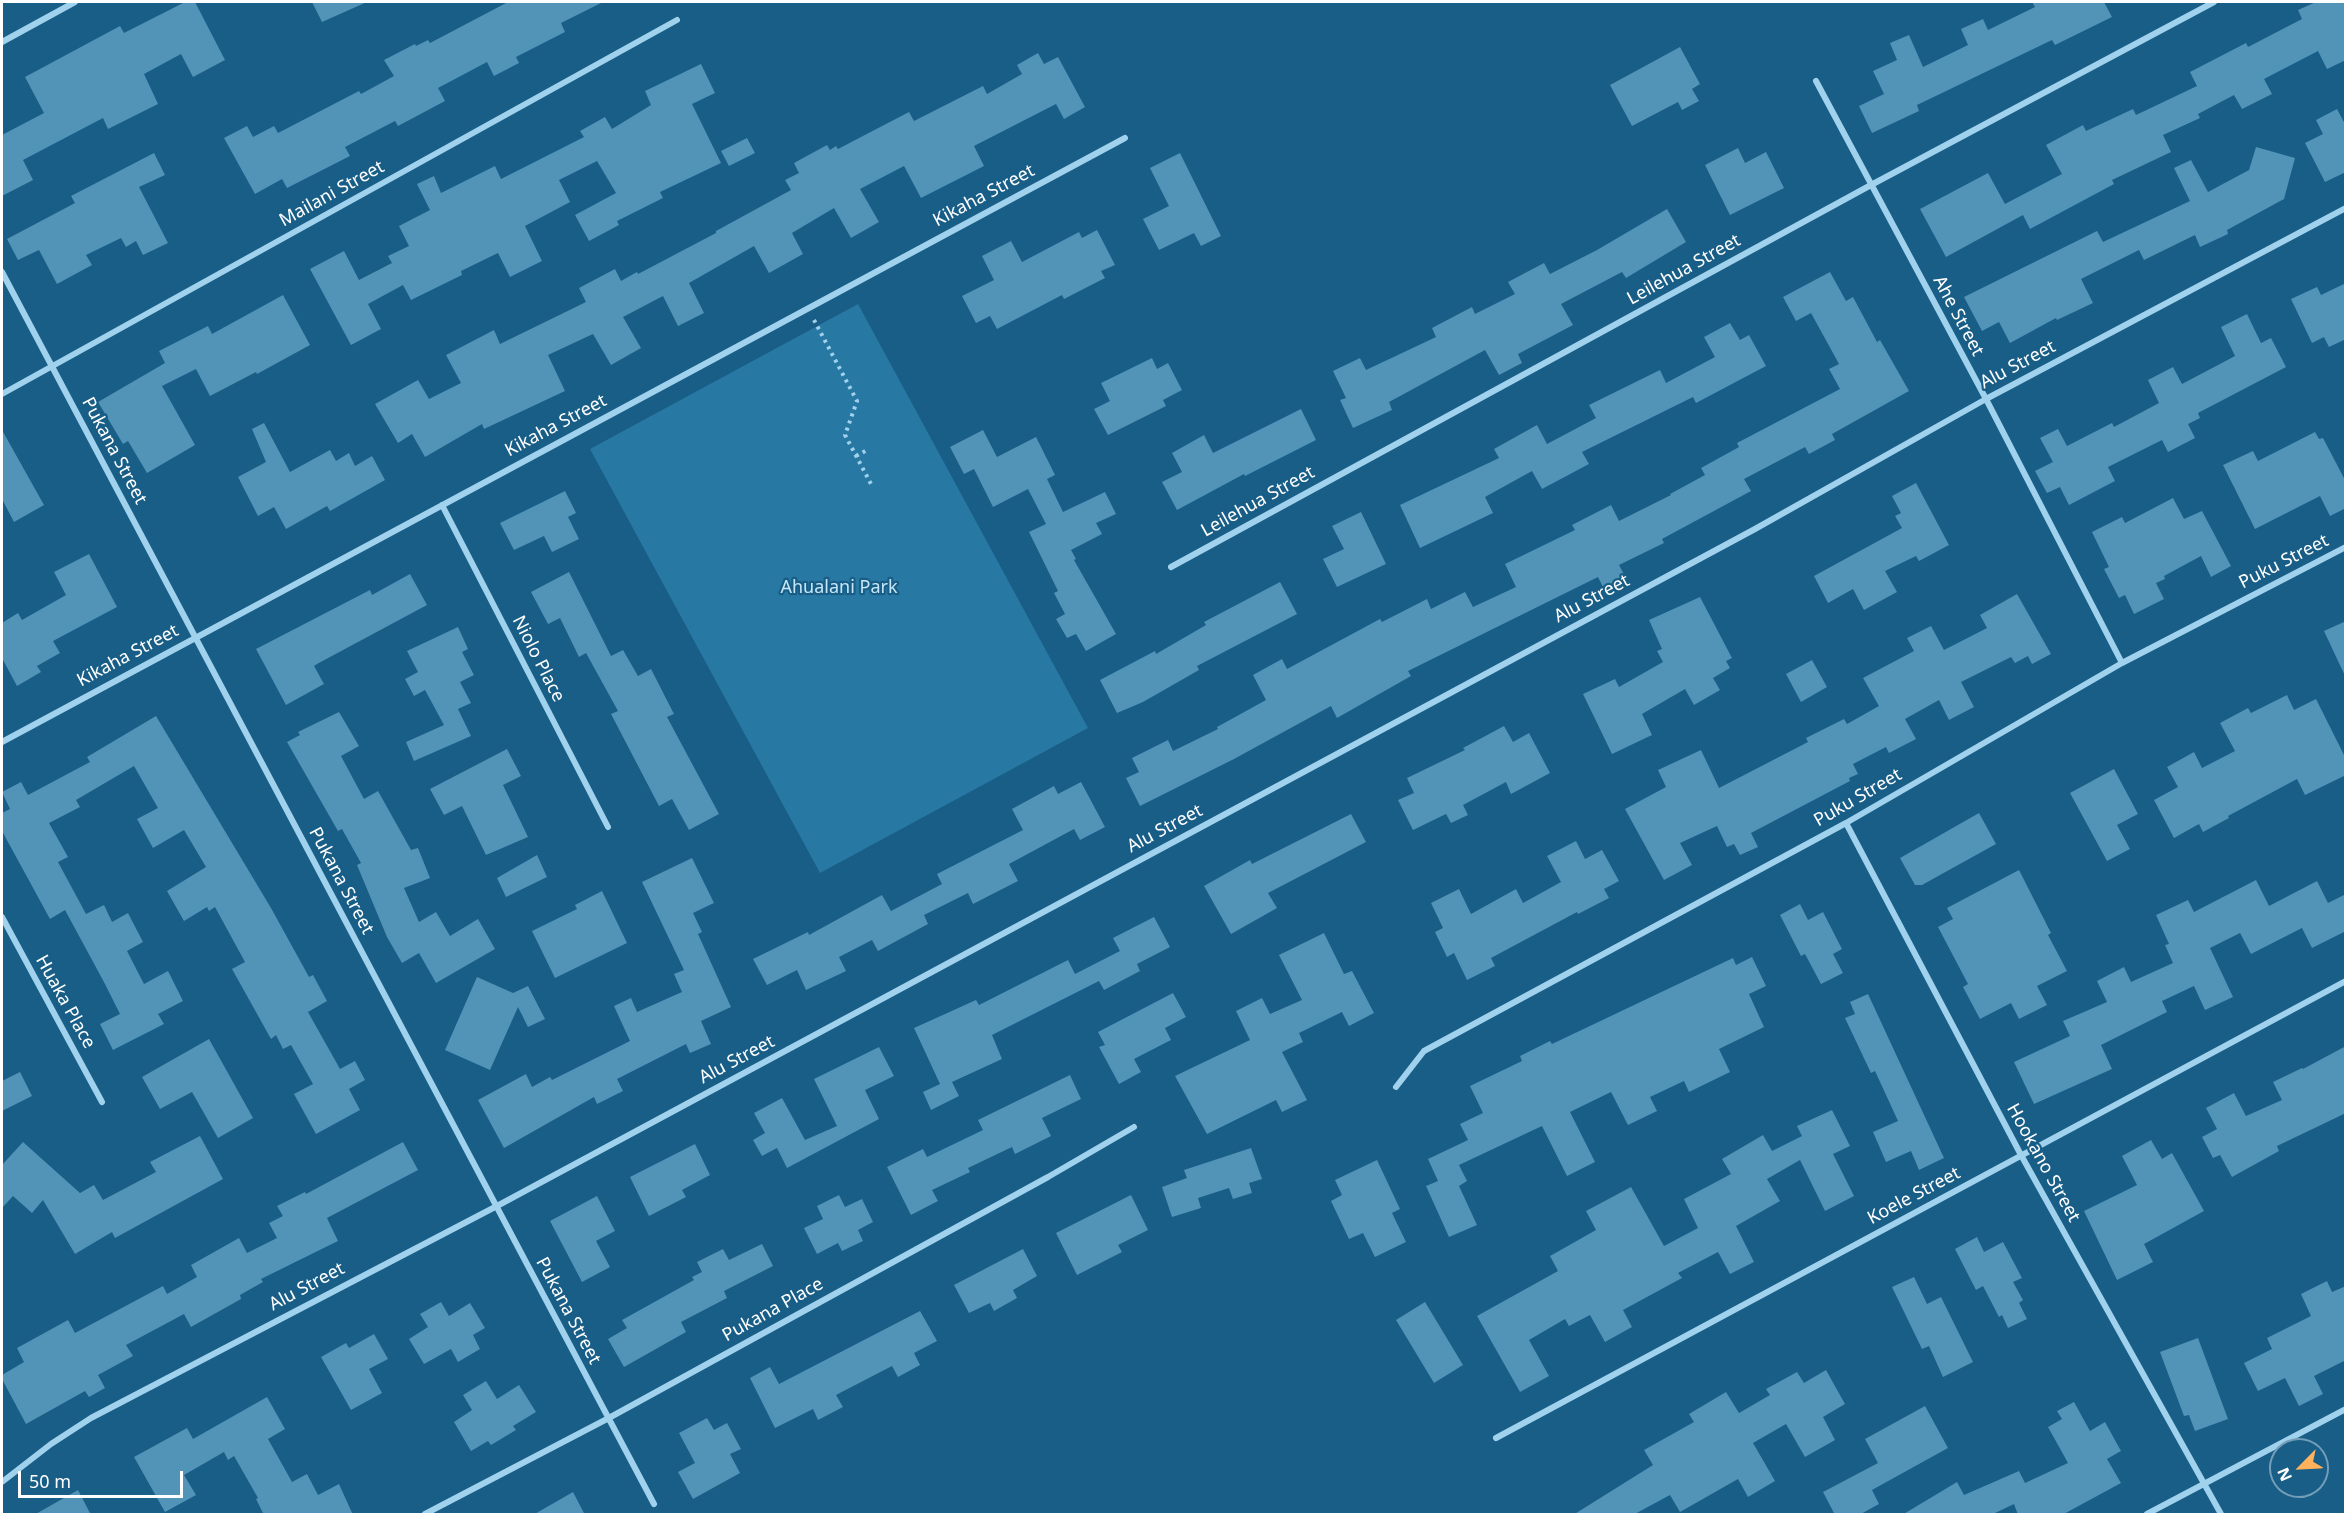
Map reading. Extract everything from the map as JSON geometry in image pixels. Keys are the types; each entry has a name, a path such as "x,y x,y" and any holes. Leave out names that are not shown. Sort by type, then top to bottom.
{"street":[{"path":"2,42 75,2"},
{"name":"Leilehua Street","path":"1171,567 1871,185 2214,2"},
{"name":"Mailani Street","path":"2,394 677,20"},
{"name":"Ahe Street","path":"1816,81 1986,399 2122,663"},
{"name":"Kikaha Street","path":"2,742 1125,138"},
{"name":"Alu Street","path":"2,1482 51,1444 91,1418 497,1206 1755,529 1986,399 2346,208"},
{"name":"Pukana Street","path":"2,272 654,1504"},
{"name":"Niolo Place","path":"442,505 608,827"},
{"name":"Puku Street","path":"1396,1087 1424,1051 1846,823 2122,663 2346,547"},
{"name":"Hookano Street","path":"1846,823 2021,1155 2222,1515"},
{"name":"Huaka Place","path":"2,917 102,1102"},
{"name":"Koele Street","path":"1496,1438 2346,981"},
{"name":"Pukana Place","path":"425,1515 607,1419 1048,1177 1134,1127"},
{"path":"2147,1515 2346,1409"}],"path":[{"path":"807,308 857,401 845,435 871,484"},
{"path":"856,456 869,449"}],"green space":[{"name":"Ahualani Park","path":"858,304 1088,728 820,873 590,449"}],"building":[{"path":"185,2 195,2 225,60 193,77 181,54 144,74 158,104 108,129 103,118 23,160 33,180 2,196 2,135 44,113 25,77 120,26 124,33"},
{"path":"312,2 367,2 322,22"},
{"path":"508,2 603,2 561,23 565,32 516,57 519,63 494,76 487,62 438,88 445,101 398,126 395,121 345,147 350,156 287,188 282,179 255,194 224,138 247,126 253,137 274,126 278,133 359,91 361,94 394,76 384,60 415,44 416,46 428,40 430,43"},
{"path":"2032,2 2104,2 2112,17 2055,45 2052,40 1917,105 1919,111 1872,133 1859,106 1884,94 1873,71 1897,60 1890,43 1909,35 1923,67 1968,45 1961,29 1983,19 1988,30 2035,7"},
{"path":"2316,2 2346,2 2346,60 2327,69 2318,51 2264,79 2272,94 2242,109 2234,95 2198,114 2200,118 2163,135 2171,152 2112,180 2114,184 2030,229 2023,215 1946,257 1920,209 1988,173 2005,204 2062,174 2046,145 2083,125 2086,131 2133,109 2136,115 2197,86 2190,72 2246,43 2248,47 2302,19 2298,10"},
{"path":"1680,47 1700,84 1692,89 1699,101 1682,110 1678,102 1632,126 1610,85"},
{"path":"1038,53 1044,64 1058,57 1085,107 1064,119 1056,104 974,146 984,166 921,198 904,166 860,189 879,222 851,238 834,208 792,233 803,254 769,273 754,246 689,283 704,313 678,326 663,296 623,317 641,348 611,365 593,334 548,355 565,391 484,429 482,424 425,457 412,434 398,443 375,404 418,380 429,399 461,383 446,355 494,330 500,344 586,302 579,288 615,269 621,281 637,272 638,274 791,190 785,180 799,173 794,163 827,145 830,150 836,146 838,149 909,112 914,121 983,86 987,94 1022,74 1017,65"},
{"path":"701,64 715,93 692,104 721,163 660,192 663,198 617,221 619,225 589,241 575,215 616,193 597,161 559,180 570,202 525,226 542,261 510,277 498,253 461,271 462,275 411,300 403,285 368,304 381,329 351,345 310,269 344,251 359,280 392,263 388,256 409,246 399,226 430,210 417,184 434,176 441,193 495,166 501,179 584,137 580,131 605,117 612,129 651,105 645,91"},
{"path":"2337,109 2346,126 2346,172 2325,182 2305,143 2323,134 2316,120"},
{"path":"747,138 755,153 729,166 721,151"},
{"path":"2256,147 2295,158 2284,199 2227,230 2228,234 2200,247 2195,235 2144,260 2139,250 2081,279 2093,303 2057,320 2056,318 2010,343 1999,322 1982,331 1964,297 2097,231 2103,242 2190,201 2174,168 2191,160 2208,192 2249,170"},
{"path":"1738,148 1745,163 1766,152 1784,188 1730,215 1705,165"},
{"path":"154,153 165,175 139,187 168,243 143,255 136,241 126,247 121,238 86,255 92,265 57,284 39,250 18,260 7,239 75,203 71,196"},
{"path":"1180,153 1221,236 1201,246 1194,233 1159,250 1143,219 1169,206 1150,168"},
{"path":"1667,209 1686,242 1626,278 1622,272 1561,304 1573,325 1518,354 1522,363 1499,375 1485,350 1389,402 1392,410 1353,428 1340,400 1346,398 1333,371 1360,358 1366,370 1436,337 1432,328 1472,307 1475,314 1515,294 1508,282 1544,263 1550,274 1597,250"},
{"path":"1097,230 1115,265 1101,271 1105,278 1064,299 1062,295 997,329 990,316 976,323 962,296 994,280 982,256 1011,241 1022,262 1079,232 1082,238"},
{"path":"1830,272 1846,301 1853,297 1877,342 1880,340 1909,391 1832,434 1835,440 1809,454 1805,447 1744,479 1751,491 1662,539 1664,543 1619,565 1627,580 1605,591 1598,577 1408,671 1411,676 1337,718 1331,706 1234,759 1140,806 1126,778 1139,772 1132,758 1168,740 1173,751 1218,729 1217,727 1266,700 1253,675 1282,659 1287,669 1380,619 1382,622 1427,599 1431,609 1465,592 1473,607 1516,587 1505,564 1575,530 1572,525 1611,505 1619,521 1671,495 1705,475 1701,468 1739,447 1737,443 1840,389 1829,369 1839,364 1811,313 1796,321 1783,297"},
{"path":"2346,283 2346,339 2329,347 2324,337 2312,343 2291,299 2317,287 2321,295"},
{"path":"283,295 310,345 210,396 196,369 162,386 195,445 147,473 128,441 123,444 98,402 165,363 159,351 208,326 212,334"},
{"path":"2247,314 2261,343 2271,338 2286,367 2198,413 2200,418 2188,424 2195,438 2168,452 2162,440 2108,467 2115,481 2069,505 2060,487 2047,493 2035,471 2053,462 2040,438 2058,429 2067,446 2112,423 2114,427 2159,403 2148,380 2173,367 2182,384 2235,356 2221,327"},
{"path":"1730,323 1740,340 1749,335 1766,366 1696,403 1693,397 1582,452 1589,464 1542,489 1532,471 1485,497 1493,513 1420,548 1400,505 1499,458 1494,449 1537,425 1547,444 1596,418 1589,405 1660,370 1666,383 1715,357 1704,337"},
{"path":"1152,358 1157,369 1168,363 1182,390 1163,400 1166,406 1108,435 1094,409 1110,401 1101,383"},
{"path":"1301,409 1316,440 1245,476 1244,474 1177,510 1162,482 1182,472 1172,453 1204,435 1213,453"},
{"path":"264,423 290,472 330,450 336,461 349,453 355,466 372,456 385,480 330,511 327,506 286,529 274,507 258,516 238,477 266,462 252,429"},
{"path":"2,430 44,505 14,522 2,499"},
{"path":"983,430 997,457 1036,437 1055,475 1047,479 1063,512 1105,492 1116,514 1096,523 1102,534 1071,550 1076,559 1074,560 1116,634 1086,651 1076,634 1067,638 1056,619 1065,614 1054,593 1058,591 1029,532 1046,524 1028,489 993,507 974,469 964,474 950,447"},
{"path":"2315,432 2319,439 2323,438 2346,482 2346,508 2330,516 2320,496 2255,529 2223,465 2253,451 2258,461"},
{"path":"1916,483 1949,545 1919,561 1916,556 1885,571 1897,592 1864,610 1853,589 1828,603 1814,576 1902,528 1895,516 1901,513 1892,496"},
{"path":"565,491 576,513 568,517 579,539 552,552 544,536 514,550 500,523"},
{"path":"2173,498 2184,519 2202,511 2231,566 2211,577 2201,556 2164,576 2165,579 2156,583 2164,599 2134,614 2125,595 2119,598 2104,569 2109,567 2092,532 2122,517 2125,523"},
{"path":"1361,512 1386,564 1337,587 1323,559 1344,549 1332,526"},
{"path":"89,554 117,607 53,641 60,653 37,666 41,672 17,686 2,658 2,623 18,613 22,620 66,595 54,572"},
{"path":"569,572 611,656 623,650 638,676 651,669 674,714 667,717 719,814 689,830 672,799 659,806 611,714 618,711 586,653 579,657 560,618 548,624 531,592"},
{"path":"410,574 427,605 314,666 324,684 286,705 256,649 370,590 372,595"},
{"path":"1280,582 1297,614 1197,666 1199,670 1143,702 1117,713 1100,680 1155,651 1156,654 1206,625 1204,622"},
{"path":"2017,594 2051,654 2032,664 2028,656 2015,663 2011,657 1961,682 1974,707 1949,720 1939,700 1905,719 1916,739 1889,753 1886,747 1853,764 1858,774 1849,778 1850,781 1751,833 1758,847 1740,855 1734,844 1727,847 1717,826 1680,843 1692,865 1664,880 1625,809 1666,787 1658,770 1701,750 1719,788 1808,742 1806,738 1844,719 1847,724 1879,706 1863,678 1914,651 1907,638 1931,626 1944,650 1987,628 1980,615"},
{"path":"1700,597 1732,658 1726,661 1730,668 1713,678 1720,690 1694,705 1685,689 1642,714 1652,735 1612,754 1583,694 1615,679 1619,687 1663,662 1657,651 1662,649 1649,620"},
{"path":"2346,621 2346,678 2324,631"},
{"path":"458,627 468,649 462,652 474,675 460,682 471,703 458,709 471,736 414,761 406,742 444,725 425,690 414,696 405,679 418,672 407,651"},
{"path":"1812,660 1827,687 1801,702 1786,674"},
{"path":"2287,695 2294,710 2316,699 2346,759 2346,775 2305,795 2297,779 2203,832 2199,824 2174,838 2154,800 2178,787 2167,767 2194,752 2202,768 2235,751 2220,723 2248,708 2251,713"},
{"path":"339,712 359,746 341,756 364,799 378,791 411,850 418,848 430,878 404,888 419,922 436,912 450,936 478,919 495,949 436,983 419,953 402,963 387,937 357,865 361,863 342,829 338,831 287,742 300,735 298,732"},
{"path":"156,716 271,908 309,977 313,975 327,1001 308,1012 340,1069 355,1061 365,1080 349,1089 360,1110 316,1134 294,1094 313,1084 291,1045 283,1049 276,1035 271,1039 232,969 245,962 215,907 209,911 207,907 184,921 167,891 206,867 184,830 153,848 137,819 158,808 134,766 76,800 80,807 49,823 68,857 58,862 86,914 104,905 112,922 128,913 143,942 127,951 144,984 168,971 183,1001 158,1014 164,1024 113,1050 100,1024 120,1014 105,984 65,910 50,919 2,831 2,813 10,809 2,792 21,782 28,795 90,762 87,757"},
{"path":"1504,726 1513,742 1529,733 1550,773 1511,794 1506,782 1463,805 1468,815 1451,823 1446,814 1413,830 1398,800 1414,793 1407,778 1465,750 1463,748"},
{"path":"507,749 521,776 503,785 528,837 486,855 462,806 444,815 430,789"},
{"path":"2114,769 2138,814 2117,825 2130,849 2107,861 2070,793"},
{"path":"1081,782 1105,827 1080,840 1074,829 1009,864 1018,881 973,904 968,893 924,915 928,924 878,951 872,940 839,957 846,971 806,990 797,970 767,985 753,959 808,932 809,935 882,895 891,911 942,884 937,874 1023,830 1012,809 1054,786 1058,794"},
{"path":"1979,813 1996,844 1922,885 1915,885 1900,858"},
{"path":"1351,814 1366,842 1268,893 1277,908 1231,934 1204,886 1250,860 1252,864"},
{"path":"1576,841 1585,859 1602,850 1619,881 1604,889 1609,898 1578,914 1577,912 1491,958 1495,966 1467,980 1454,953 1447,957 1435,932 1443,928 1431,903 1459,889 1471,914 1516,889 1523,903 1561,882 1547,856"},
{"path":"537,855 547,877 506,897 497,878"},
{"path":"692,858 714,903 693,913 702,932 698,934 731,1007 701,1021 711,1044 690,1053 686,1044 617,1079 623,1091 597,1104 594,1097 504,1148 478,1100 526,1074 532,1087 550,1077 552,1080 630,1041 614,1006 631,998 637,1012 682,992 674,974 684,970 642,882"},
{"path":"2019,870 2051,933 2048,935 2067,971 2037,986 2047,1005 2019,1019 2011,1003 1980,1019 1963,987 1968,984 1938,927 1953,919 1947,908"},
{"path":"2256,880 2269,906 2317,881 2328,903 2346,894 2346,931 2312,948 2302,928 2251,954 2240,933 2210,948 2233,997 2205,1010 2194,986 2162,1001 2167,1012 2101,1045 2112,1069 2034,1104 2014,1062 2070,1036 2063,1021 2107,1002 2097,981 2124,967 2131,982 2173,963 2165,945 2169,944 2156,915 2188,900 2194,912"},
{"path":"602,891 627,943 555,978 532,931 577,909 575,905"},
{"path":"1800,904 1808,920 1823,912 1842,949 1833,954 1843,973 1821,984 1805,954 1801,956 1780,915"},
{"path":"1154,917 1170,947 1137,964 1140,971 1104,990 1099,981 992,1035 1002,1059 952,1082 959,1096 931,1110 923,1092 940,1084 914,1028 976,1000 979,1005 1068,960 1075,974 1120,951 1113,938"},
{"path":"1324,933 1344,974 1352,971 1374,1013 1349,1026 1342,1012 1299,1033 1303,1042 1282,1052 1307,1100 1282,1112 1276,1100 1207,1134 1175,1076 1250,1040 1236,1011 1262,998 1270,1014 1302,1000 1279,955"},
{"path":"1752,957 1766,986 1749,994 1764,1027 1719,1049 1730,1072 1689,1092 1684,1081 1650,1097 1657,1111 1628,1125 1611,1092 1570,1112 1595,1162 1567,1176 1542,1126 1459,1165 1467,1181 1459,1186 1477,1225 1449,1237 1426,1186 1438,1181 1428,1159 1468,1140 1460,1124 1483,1113 1470,1086 1522,1061 1520,1056 1550,1041 1552,1044 1733,958 1736,965"},
{"path":"477,977 513,993 528,986 545,1019 528,1027 518,1007 490,1070 445,1050"},
{"path":"1173,993 1186,1017 1165,1028 1171,1040 1134,1059 1141,1072 1119,1084 1099,1047 1105,1045 1098,1032"},
{"path":"1868,994 1944,1158 1919,1170 1911,1151 1886,1162 1873,1132 1898,1121 1875,1071 1871,1073 1845,1018 1855,1014 1850,1002"},
{"path":"209,1039 253,1118 218,1138 192,1092 160,1109 142,1077"},
{"path":"2346,1046 2346,1113 2277,1146 2279,1151 2232,1177 2220,1155 2213,1158 2202,1137 2217,1129 2206,1108 2234,1093 2246,1116 2282,1100 2273,1082"},
{"path":"879,1047 894,1076 865,1090 879,1119 787,1168 777,1148 762,1156 753,1140 765,1133 754,1113 782,1098 805,1140 837,1126 814,1079"},
{"path":"20,1072 32,1096 2,1111 2,1081"},
{"path":"1070,1075 1081,1099 1042,1118 1051,1136 1015,1154 1012,1147 968,1168 970,1172 932,1190 938,1201 911,1215 887,1167 923,1149 927,1157 983,1130 978,1120"},
{"path":"1832,1110 1850,1146 1833,1154 1854,1196 1825,1211 1800,1160 1767,1179 1780,1201 1736,1226 1754,1262 1730,1274 1718,1252 1678,1273 1682,1278 1623,1310 1632,1327 1605,1342 1590,1315 1569,1326 1565,1319 1529,1340 1549,1376 1520,1392 1477,1316 1558,1271 1550,1256 1596,1230 1586,1211 1631,1187 1664,1246 1698,1228 1684,1199 1731,1174 1722,1159 1763,1135 1772,1151 1802,1136 1797,1126"},
{"path":"200,1136 223,1179 115,1238 112,1232 75,1254 43,1200 32,1213 13,1196 2,1208 2,1165 23,1142 80,1193 94,1185 103,1200 156,1172 150,1162"},
{"path":"2151,1140 2162,1159 2172,1153 2204,1211 2144,1244 2153,1262 2117,1280 2084,1211 2137,1185 2122,1156"},
{"path":"403,1142 418,1170 327,1218 338,1241 261,1279 263,1282 240,1295 241,1299 191,1327 184,1314 126,1345 133,1356 98,1375 105,1388 89,1397 85,1391 26,1424 2,1379 2,1375 24,1362 17,1348 68,1320 75,1333 163,1286 167,1294 197,1277 191,1265 239,1238 247,1253 277,1238 269,1223 283,1216 277,1206 305,1192 306,1194"},
{"path":"695,1144 710,1175 682,1190 686,1197 649,1216 630,1177"},
{"path":"1251,1148 1262,1179 1249,1183 1252,1193 1233,1199 1229,1188 1198,1198 1201,1208 1172,1217 1162,1187 1187,1178 1184,1170"},
{"path":"1377,1160 1400,1209 1392,1213 1406,1242 1375,1257 1363,1233 1349,1239 1331,1201 1342,1195 1335,1180"},
{"path":"839,1195 845,1207 862,1199 873,1222 858,1230 863,1241 842,1251 838,1243 817,1254 804,1228 823,1219 817,1206"},
{"path":"1131,1195 1148,1230 1118,1245 1122,1252 1077,1275 1056,1233"},
{"path":"597,1196 615,1231 596,1241 610,1267 582,1282 550,1221"},
{"path":"1977,1237 1984,1252 2003,1242 2022,1278 2013,1282 2023,1300 2019,1303 2027,1319 2008,1328 2002,1315 1999,1317 1983,1286 1976,1290 1955,1249"},
{"path":"762,1244 773,1266 724,1291 727,1298 681,1322 686,1332 624,1367 608,1339 627,1328 622,1320 694,1280 692,1277 702,1272 697,1262 723,1249 729,1260"},
{"path":"1023,1249 1037,1276 1013,1290 1017,1298 994,1311 990,1303 969,1313 954,1285"},
{"path":"1914,1277 1927,1304 1941,1297 1973,1362 1943,1377 1929,1346 1922,1349 1892,1287"},
{"path":"2327,1281 2332,1292 2346,1286 2346,1360 2314,1376 2323,1394 2299,1406 2285,1378 2258,1391 2244,1363 2272,1349 2267,1338 2311,1316 2301,1294"},
{"path":"441,1302 449,1316 470,1303 485,1328 473,1335 480,1349 458,1362 451,1349 424,1364 409,1339 428,1327 420,1314"},
{"path":"1425,1302 1463,1365 1434,1383 1396,1320"},
{"path":"920,1311 937,1341 914,1353 920,1365 898,1377 892,1366 836,1395 843,1407 818,1420 813,1409 775,1428 750,1378 770,1367 779,1384"},
{"path":"374,1334 388,1359 369,1369 382,1393 351,1410 321,1357 346,1343 349,1348"},
{"path":"2198,1338 2228,1419 2195,1431 2189,1415 2184,1416 2160,1352"},
{"path":"1826,1370 1845,1404 1823,1417 1835,1440 1805,1457 1786,1424 1753,1443 1775,1481 1748,1497 1738,1479 1680,1512 1670,1495 1633,1515 1573,1515 1653,1465 1644,1450 1694,1422 1689,1414 1726,1392 1739,1413 1770,1395 1766,1389 1797,1372 1804,1383"},
{"path":"486,1381 497,1399 519,1385 536,1412 513,1426 516,1430 491,1445 488,1441 471,1451 454,1422 472,1410 463,1395"},
{"path":"267,1397 285,1429 268,1439 292,1482 307,1474 318,1495 339,1484 353,1515 264,1515 256,1499 258,1498 234,1456 228,1460 224,1452 184,1475 196,1495 165,1512 134,1457 187,1428 193,1439"},
{"path":"2074,1402 2090,1431 2105,1422 2121,1451 2107,1459 2121,1483 2062,1515 2018,1515 2014,1504 1991,1515 1902,1515 1957,1482 1964,1495 2019,1471 2025,1483 2068,1463 2048,1427 2062,1419 2057,1411"},
{"path":"1925,1406 1948,1448 1872,1490 1879,1504 1859,1515 1835,1515 1823,1492 1878,1463 1865,1439"},
{"path":"707,1418 714,1430 727,1423 741,1449 730,1454 740,1473 693,1499 678,1472 695,1463 679,1433"},
{"path":"78,1490 91,1515 34,1515"},
{"path":"573,1492 585,1515 533,1515"}]}
